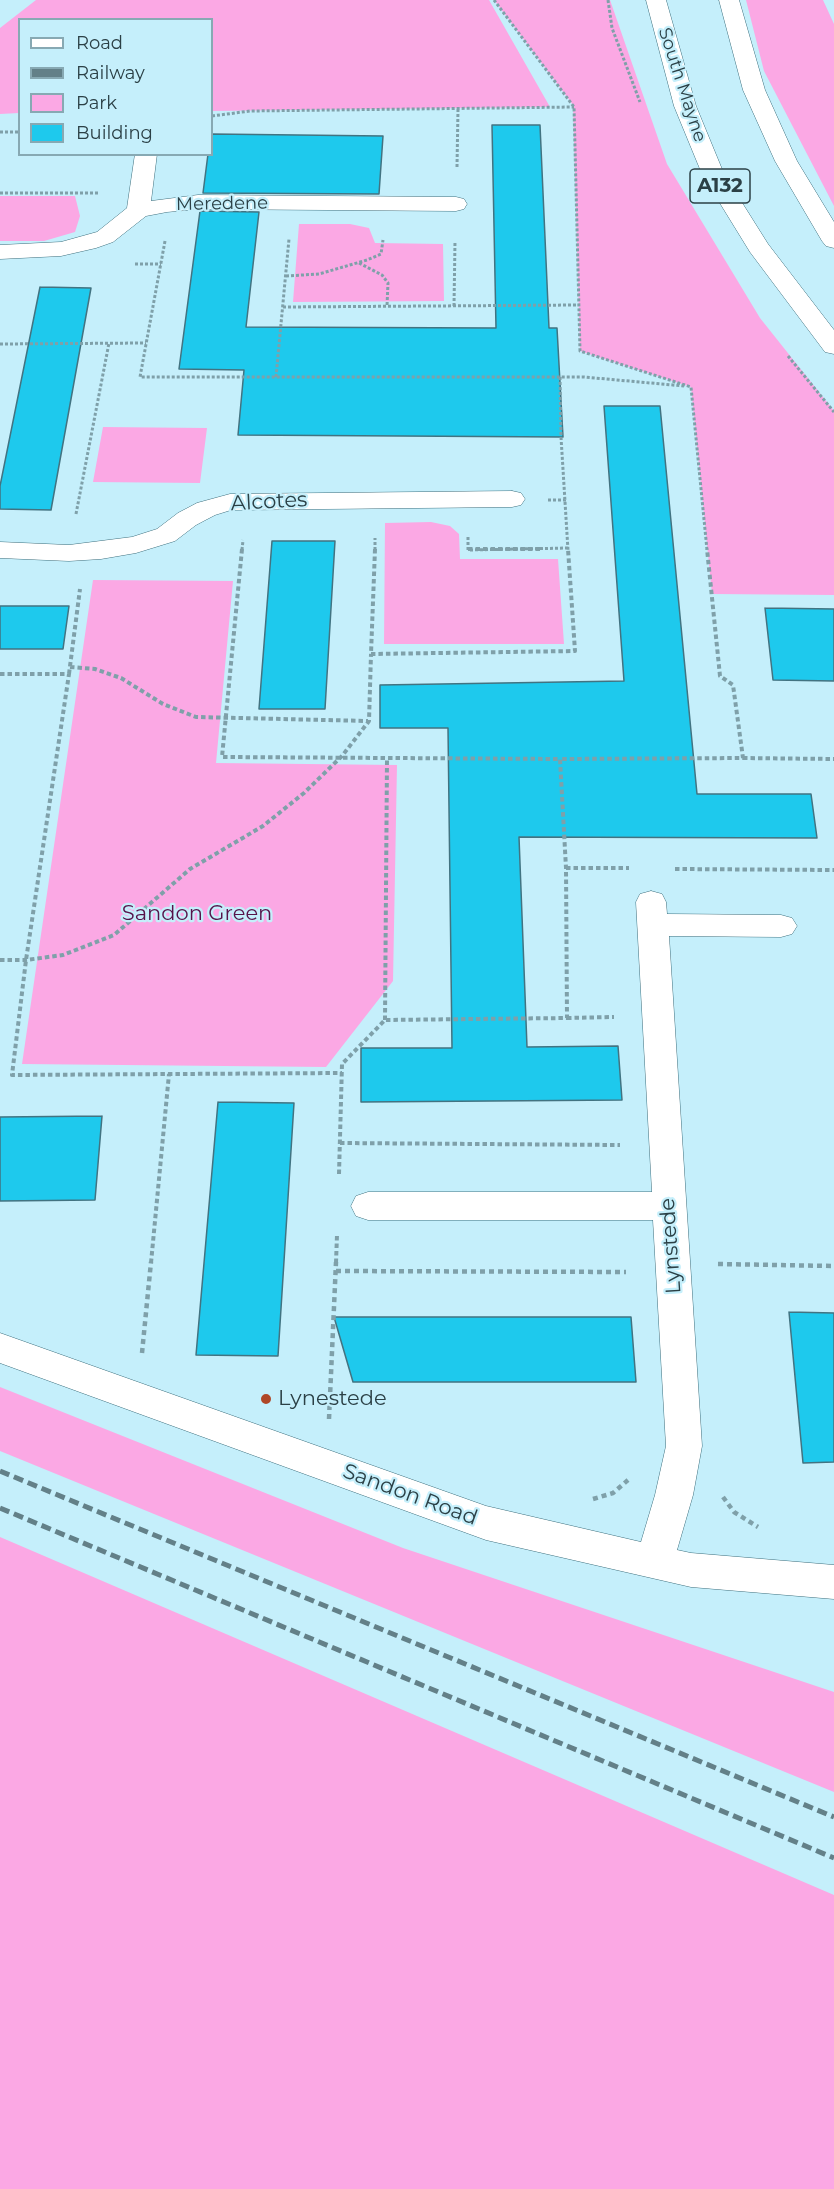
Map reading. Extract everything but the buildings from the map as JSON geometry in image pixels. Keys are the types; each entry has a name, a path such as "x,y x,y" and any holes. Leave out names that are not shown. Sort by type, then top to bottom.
{"street":[{"name":"South Mayne","path":"656,0 685,106 713,174 758,247 834,347"},
{"path":"729,0 736,35 754,90 786,161 834,241"},
{"path":"139,202 146,156"},
{"name":"Meredene","path":"0,252 61,249 105,237 139,202 167,205 198,202 456,204"},
{"name":"Alcotes","path":"0,550 69,553 101,551 166,535 187,519 206,509 230,502 512,500"},
{"name":"Lynstede","path":"654,1562 674,1494 684,1446 652,914 781,926"},
{"path":"368,1206 668,1206"},
{"name":"Sandon Road","path":"0,1348 486,1522 654,1562 703,1571 834,1582"}],"path":[{"path":"494,0 574,106 580,351 691,387"},
{"path":"213,116 250,111 574,106"},
{"path":"0,132 18,132"},
{"path":"0,194 139,202"},
{"path":"276,377 290,230"},
{"path":"286,276 319,274 381,254 382,237"},
{"path":"165,241 140,377 560,377 691,387"},
{"path":"358,262 382,275 388,283 387,306"},
{"path":"283,307 579,305"},
{"path":"0,344 146,343"},
{"path":"69,553 109,344"},
{"path":"371,654 575,651 561,437 560,377"},
{"path":"691,387 720,676 733,685 743,758"},
{"path":"0,960 26,960 63,955 114,935 190,869 263,826 304,793 339,758 369,721 375,528"},
{"path":"244,529 222,758 834,759"},
{"path":"465,529 468,534 468,550 569,548"},
{"path":"81,584 26,960 12,1075 342,1073"},
{"path":"70,667 94,669 121,678 163,704 196,717 369,721"},
{"path":"0,674 69,674"},
{"path":"339,1178 342,1064 385,1020 387,759"},
{"path":"560,759 567,868 567,1018"},
{"path":"567,868 636,868"},
{"path":"671,869 834,870"},
{"path":"385,1020 624,1017"},
{"path":"142,1354 169,1074"},
{"path":"340,1143 622,1145"},
{"path":"329,1421 338,1224"},
{"path":"711,1264 834,1266"},
{"path":"336,1270 633,1272"}],"green space":[{"path":"36,0 489,0 550,107 213,111 213,18 18,18 18,113 0,114 0,28"},
{"path":"494,0 610,0 667,164 760,318 834,411 834,595 712,594 691,387 580,351 573,105"},
{"path":"746,0 823,0 834,24 834,206 764,71"},
{"path":"0,196 75,196 80,216 75,232 44,241 0,241"},
{"path":"299,224 350,224 369,228 375,243 443,244 444,301 293,302"},
{"path":"103,427 207,428 200,483 93,482"},
{"path":"431,522 450,526 459,534 460,559 558,559 564,644 384,644 385,523"},
{"name":"Sandon Green","path":"93,580 233,581 216,763 397,765 393,981 326,1067 22,1064"},
{"path":"0,1387 403,1548 834,1692 834,1792 0,1451"},
{"path":"0,1537 834,1895 834,2189 0,2189"}],"railway":[{"path":"0,1471 834,1817"},
{"path":"0,1508 834,1858"}],"place":[{"name":"Lynestede","path":"266,1399"}]}
